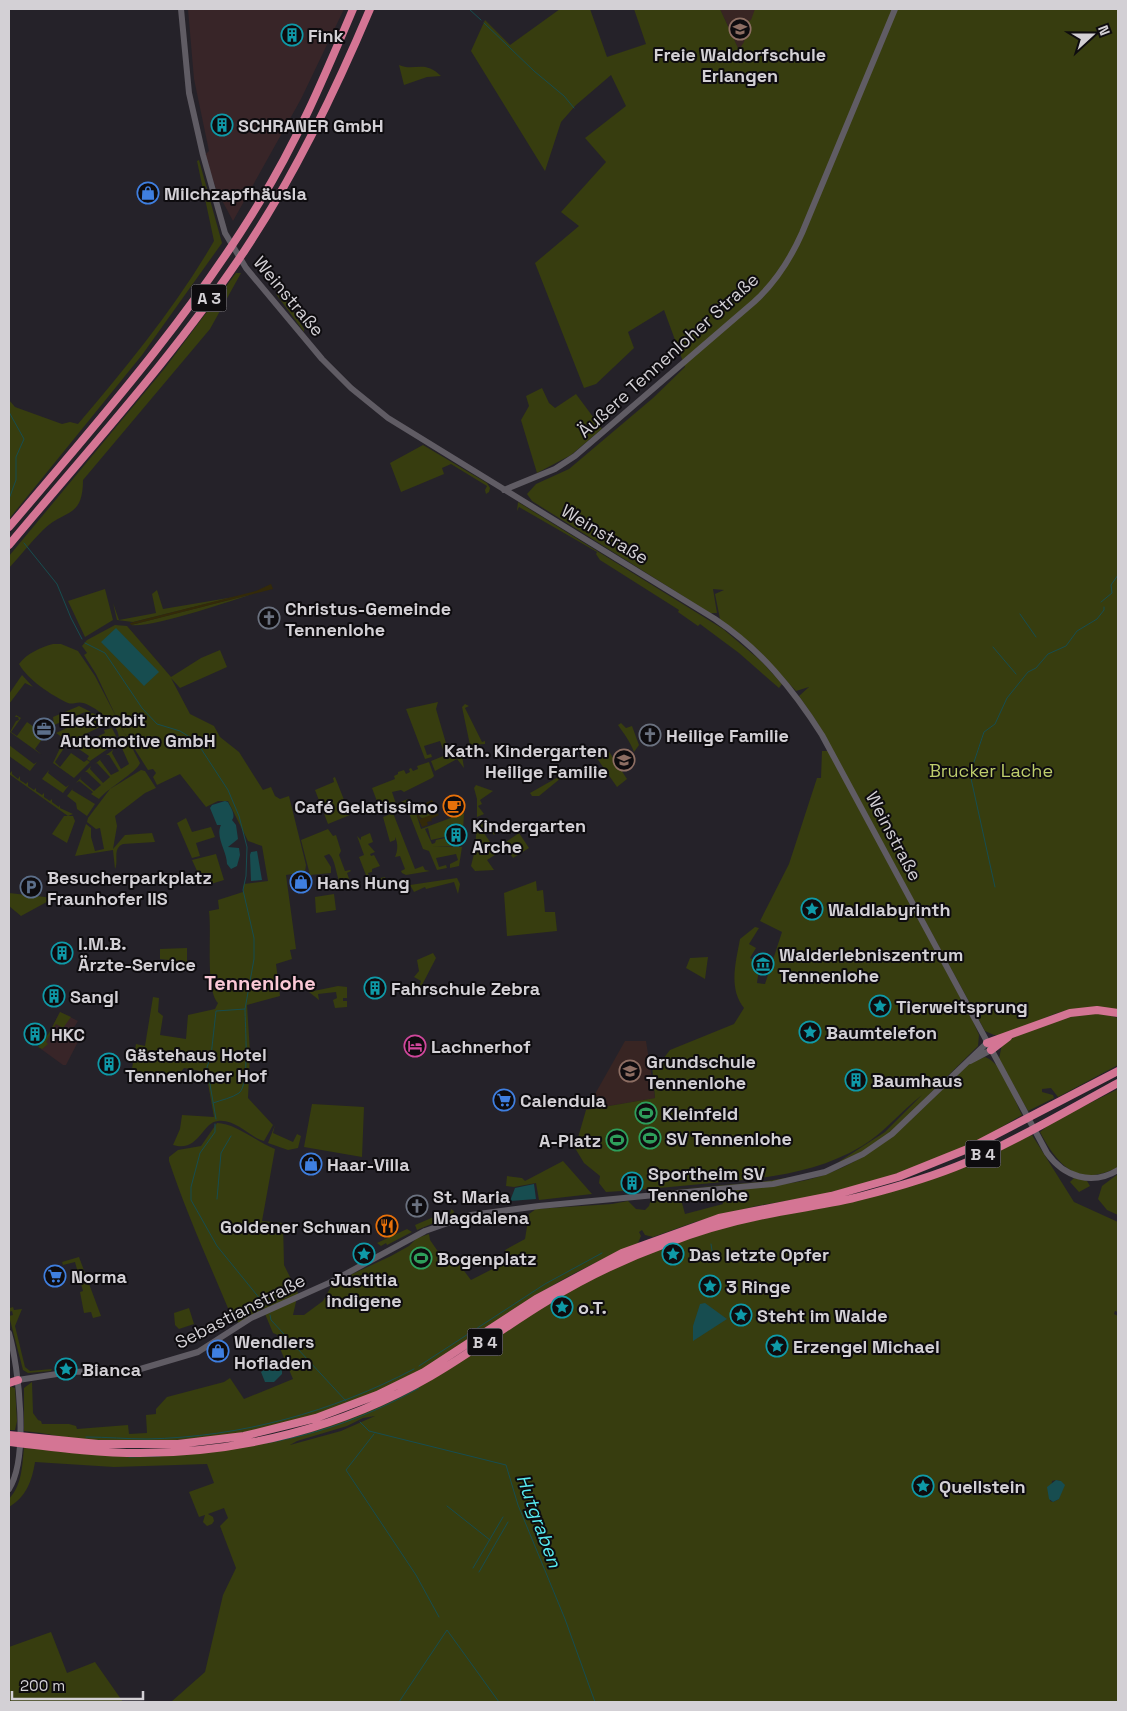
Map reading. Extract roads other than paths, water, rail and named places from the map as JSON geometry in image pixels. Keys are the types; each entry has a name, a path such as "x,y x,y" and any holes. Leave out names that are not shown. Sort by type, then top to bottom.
{"highway":[{"name":"A 3","path":"9,527 148,362 221,262 285,158 326,72 353,9"},
{"name":"A 3","path":"9,545 163,361 245,250 318,122 370,9"},
{"path":"989,1046 1019,1031 1070,1012 1106,1011 1118,1014"},
{"path":"1084,1090 1090,1082 1118,1067"},
{"name":"B 4","path":"9,1439 27,1436 106,1444 178,1444 244,1436 316,1418 377,1395 428,1369 536,1299 622,1253 719,1218 836,1195 898,1177 970,1148 1118,1071"},
{"name":"B 4","path":"9,1439 113,1452 183,1451 258,1441 322,1424 382,1402 413,1386 456,1361 559,1294 640,1254 728,1224 848,1200 937,1174 988,1152 1118,1082"},
{"path":"1100,1092 1118,1087"},
{"path":"9,1383 18,1380"}],"street":[{"name":"Weinstraße","path":"181,9 189,93 203,155 224,233 246,268 322,358 362,398 388,418 724,625 757,652 782,679 822,735 1024,1112 1040,1141 1056,1164 1072,1175 1094,1178 1106,1176 1118,1170"},
{"name":"Äußere Tennenloher Straße","path":"504,490 555,469 585,448 754,302 774,281 787,263 802,233 895,9"},
{"name":"Sebastianstraße","path":"18,1380 70,1372 136,1370 198,1352 216,1343 251,1318 330,1283 425,1231 471,1215 539,1206 773,1184 814,1176 844,1164 883,1141 960,1068 989,1046"},
{"path":"9,1333 18,1380 20,1421 17,1471 9,1489"}],"water":[{"path":"116,628 159,672 144,686 101,642"},
{"path":"225,801 228,802 233,811 232,820 236,825 238,839 228,847 239,848 240,855 237,866 231,869 227,864 220,839 221,825 217,825 210,808 212,805"},
{"path":"257,851 262,880 251,881 250,855 251,852"},
{"path":"534,1184 536,1199 510,1201 515,1188"},
{"path":"705,1303 727,1319 693,1341 693,1326 700,1304"},
{"path":"277,1359 282,1364 282,1374 274,1382 265,1382 261,1372"},
{"path":"1056,1480 1061,1481 1065,1485 1059,1499 1053,1502 1049,1499 1047,1487"}],"waterway":[{"path":"469,9 481,20"},
{"path":"484,23 534,71 564,96 574,108"},
{"name":"Hutgraben","path":"9,412 24,439 16,457 16,480 9,499"},
{"name":"Hutgraben","path":"24,543 57,584 82,639"},
{"path":"1101,602 1112,593 1111,585 1118,575"},
{"path":"995,887 970,774 984,732 995,724 1007,698 1028,672 1036,668 1048,654 1066,646 1077,631 1097,619 1104,610 1104,607"},
{"path":"1020,614 1036,637"},
{"name":"Hutgraben","path":"85,643 105,653 142,708 157,724 180,731 196,741 228,790 239,816 247,847 246,876 243,890 254,938 254,959 245,1009 216,1011 211,1056 207,1067 216,1119"},
{"path":"993,647 1016,674"},
{"name":"Hutgraben","path":"213,1103 236,1095 242,1088 246,1067 245,1009"},
{"name":"Hutgraben","path":"215,1124 215,1132 200,1153 191,1187 191,1200 217,1246 265,1305"},
{"path":"217,1199 221,1153 231,1136"},
{"path":"711,1244 713,1257"},
{"path":"419,1366 545,1284 602,1253"},
{"name":"Hutgraben","path":"270,1315 271,1320 346,1401"},
{"path":"86,1437 147,1439 182,1437 251,1427 318,1410 351,1398 414,1369"},
{"path":"266,1443 325,1429 345,1422 382,1407 419,1388"},
{"name":"Hutgraben","path":"360,1422 369,1431 506,1465 518,1505 565,1619 595,1702"},
{"path":"374,1434 346,1470 416,1575 439,1617"},
{"path":"129,1457 160,1456"},
{"path":"447,1506 490,1540"},
{"path":"473,1568 503,1517"},
{"path":"479,1572 508,1522"},
{"path":"399,1702 447,1630 499,1702"}],"place":[{"name":"Freie Waldorfschule Erlangen","path":"740,29"},
{"name":"Fink","path":"292,35"},
{"name":"SCHRANER GmbH","path":"222,125"},
{"name":"Milchzapfhäusla","path":"148,193"},
{"name":"Christus-Gemeinde Tennenlohe","path":"269,618"},
{"name":"Elektrobit Automotive GmbH","path":"44,729"},
{"name":"Heilige Familie","path":"650,735"},
{"name":"Kath. Kindergarten Heilige Familie","path":"624,760"},
{"name":"Café Gelatissimo","path":"454,806"},
{"name":"Kindergarten Arche","path":"456,835"},
{"name":"Hans Hung","path":"301,882"},
{"name":"Besucherparkplatz Fraunhofer IIS","path":"31,887"},
{"name":"Waldlabyrinth","path":"812,909"},
{"name":"I.M.B. Ärzte-Service","path":"62,953"},
{"name":"Walderlebniszentrum Tennenlohe","path":"763,964"},
{"name":"Fahrschule Zebra","path":"375,988"},
{"name":"Sangl","path":"54,996"},
{"name":"Tierweitsprung","path":"880,1006"},
{"name":"Baumtelefon","path":"810,1032"},
{"name":"HKC","path":"35,1034"},
{"name":"Lachnerhof","path":"415,1046"},
{"name":"Gästehaus Hotel Tennenloher Hof","path":"109,1064"},
{"name":"Grundschule Tennenlohe","path":"630,1071"},
{"name":"Baumhaus","path":"856,1080"},
{"name":"Calendula","path":"504,1100"},
{"name":"Kleinfeld","path":"646,1113"},
{"name":"SV Tennenlohe","path":"650,1138"},
{"name":"A-Platz","path":"617,1140"},
{"name":"Haar-Villa","path":"311,1164"},
{"name":"Sportheim SV Tennenlohe","path":"632,1183"},
{"name":"St. Maria Magdalena","path":"417,1206"},
{"name":"Goldener Schwan","path":"387,1226"},
{"name":"Justitia indigene","path":"364,1254"},
{"name":"Das letzte Opfer","path":"673,1254"},
{"name":"Bogenplatz","path":"421,1258"},
{"name":"Norma","path":"55,1276"},
{"name":"3 Ringe","path":"710,1286"},
{"name":"o.T.","path":"562,1307"},
{"name":"Steht im Walde","path":"741,1315"},
{"name":"Erzengel Michael","path":"777,1346"},
{"name":"Wendlers Hofladen","path":"218,1351"},
{"name":"Bianca","path":"66,1369"},
{"name":"Quellstein","path":"923,1486"}],"district":[{"name":"Tennenlohe","path":"260,983"}],"park label":[{"name":"Brucker Lache","path":"991,770"}]}
